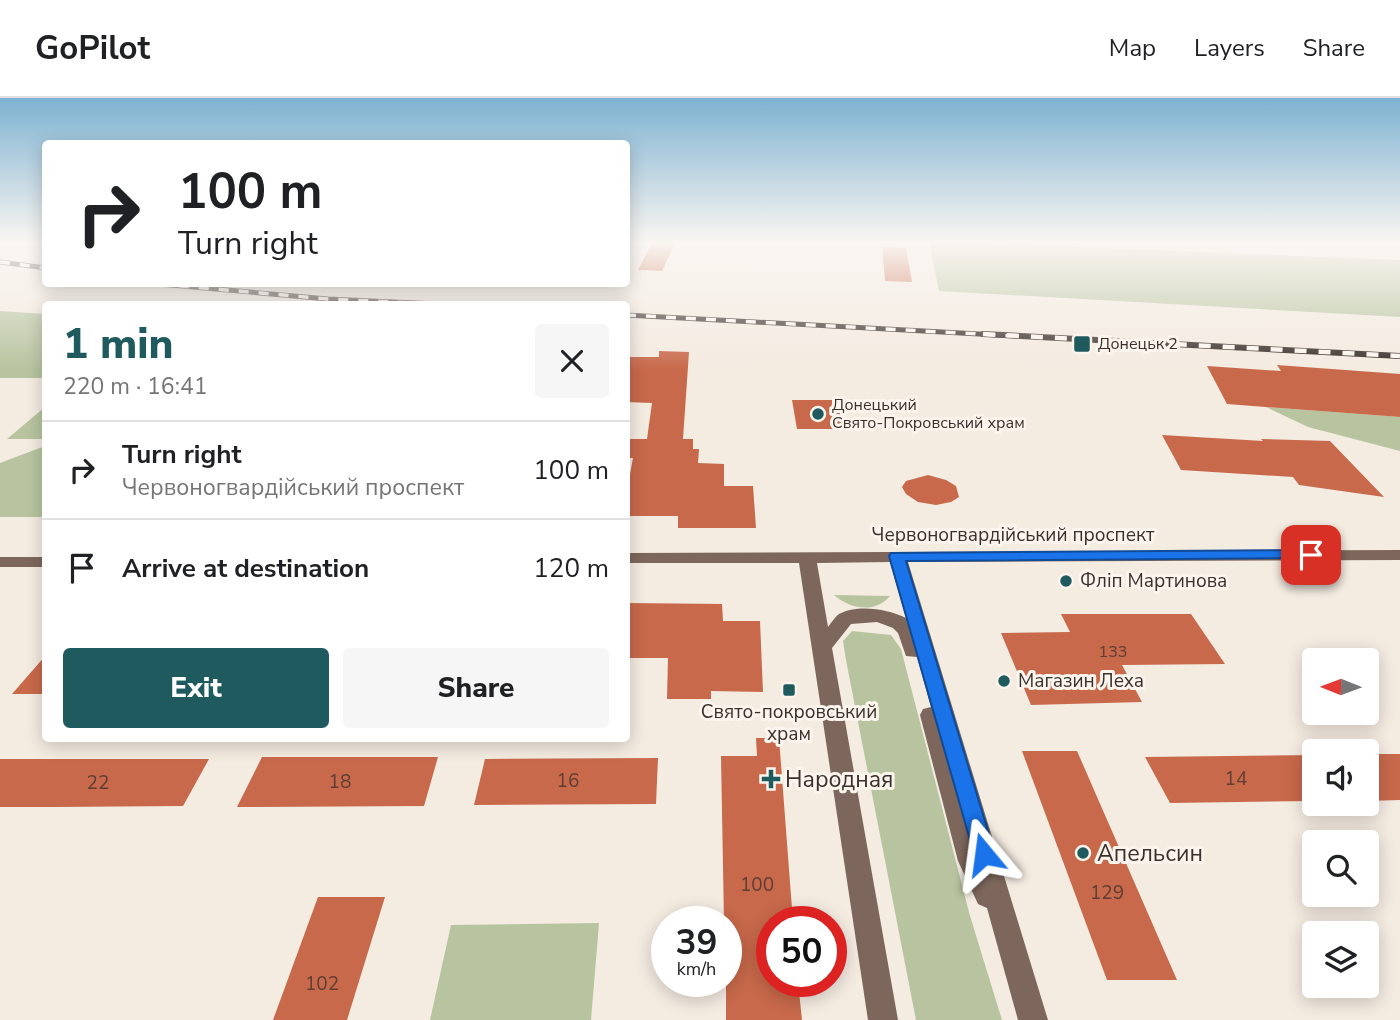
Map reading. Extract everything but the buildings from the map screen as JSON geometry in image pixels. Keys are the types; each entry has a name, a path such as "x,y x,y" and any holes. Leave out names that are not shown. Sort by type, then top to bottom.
{"main road":[{"name":"Червоногвардійський проспект","path":"630,558 1400,555"},
{"path":"897,556 1033,1020"},
{"path":"807,557 883,1020"},
{"path":"0,562 42,562"},
{"path":"821,648 845,619 858,615 895,621 907,631 971,861 1015,961"}],"green space":[{"path":"938,284 1400,284 1400,317 939,291"},
{"path":"0,311 42,314 42,378 0,378"},
{"path":"1266,407 1400,417 1400,451 1308,427"},
{"path":"42,410 42,439 7,439"},
{"path":"42,447 42,517 0,517 0,463"},
{"path":"834,595 890,596 877,605 862,607 847,604"},
{"path":"852,631 891,635 901,649 970,916 1002,1020 916,1020 846,660 843,641"},
{"path":"599,923 591,1020 430,1020 451,925"}],"railway":[{"path":"193,287 372,301"},
{"path":"630,315 1016,336"},
{"path":"983,334 1400,356"}],"place":[{"name":"Донецьк 2","path":"1082,344"},
{"name":"Донецький Свято-Покровський храм","path":"818,414"},
{"name":"Фліп Мартинова","path":"1066,581"},
{"name":"Магазин Леха","path":"1004,681"},
{"name":"Свято-покровський храм","path":"789,690"},
{"name":"Народная","path":"771,779"},
{"name":"Апельсин","path":"1083,853"}],"route":[{"path":"984,854 897,556 1311,555"}]}
